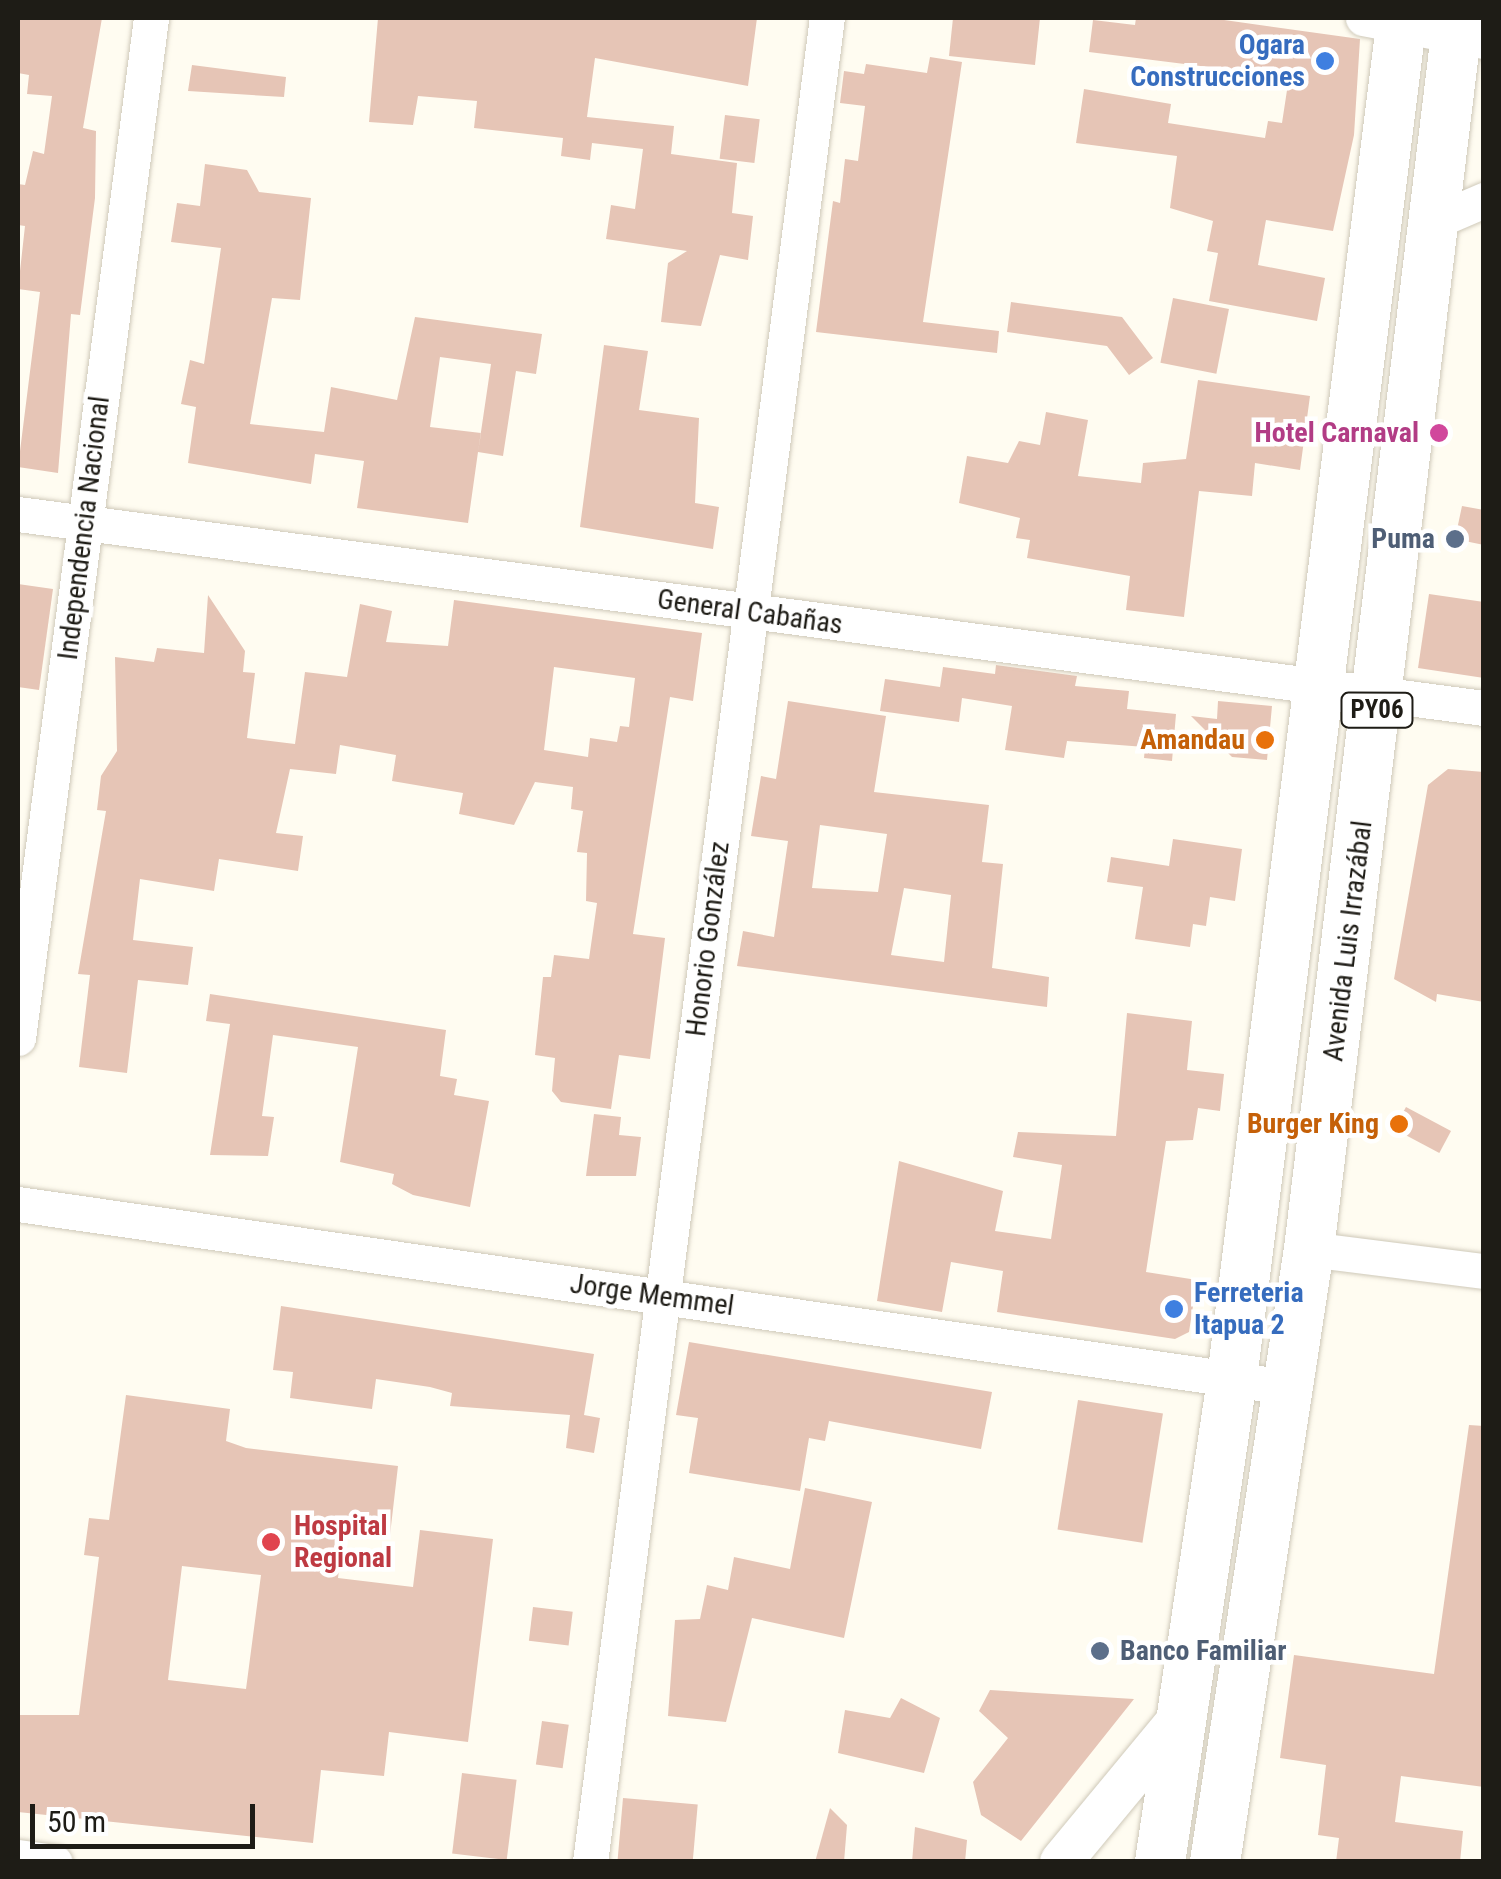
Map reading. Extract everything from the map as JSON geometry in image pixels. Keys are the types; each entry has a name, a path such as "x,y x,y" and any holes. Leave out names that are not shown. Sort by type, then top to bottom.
{"highway":[{"name":"PY06","path":"1160,1862 1232,1379 1389,19"},
{"name":"Avenida Luis Irrazábal","path":"1215,1862 1309,1249 1433,222 1466,30"}],"main road":[{"path":"1061,1862 1181,1716"}],"street":[{"name":"Independencia Nacional","path":"18,1038 150,18"},
{"name":"Honorio González","path":"590,1862 827,18"},
{"path":"1389,19 1466,30"},
{"path":"1433,222 1484,200"},
{"name":"General Cabañas","path":"18,514 1484,708"},
{"name":"Jorge Memmel","path":"18,1204 1286,1387"},
{"path":"1309,1249 1484,1271"},
{"path":"18,1856 56,1862"}],"building":[{"path":"18,18 102,18 83,128 96,131 95,198 80,315 71,314 58,473 18,467 40,292 18,289 25,226 18,225 18,184 25,185 33,151 44,154 52,96 27,94 29,75 18,73"},
{"path":"378,18 757,18 748,86 595,58 587,117 674,126 671,154 737,163 732,213 753,216 748,260 720,255 701,326 661,322 668,263 687,251 606,239 611,205 635,209 643,149 592,143 590,160 561,156 563,138 474,128 477,101 418,96 413,125 369,122"},
{"path":"953,18 1040,18 1035,65 949,56"},
{"path":"1136,18 1210,18 1360,39 1354,135 1333,231 1266,220 1258,265 1325,278 1317,321 1209,301 1218,253 1207,251 1213,221 1170,208 1177,156 1076,143 1084,89 1171,104 1168,123 1265,138 1268,121 1282,123 1289,77 1089,52 1093,20 1135,25"},
{"path":"930,57 962,62 923,322 999,331 997,353 816,332 833,201 840,203 845,159 858,161 865,106 840,103 844,71 864,74 866,64 927,73"},
{"path":"192,65 286,77 284,97 188,91"},
{"path":"725,115 760,119 754,163 720,159"},
{"path":"205,164 247,170 259,192 311,198 300,300 272,298 250,424 324,432 331,387 397,400 415,317 542,334 536,374 516,371 503,456 478,452 468,523 357,508 364,461 315,454 311,484 188,463 196,407 181,404 190,360 204,364 221,248 171,242 177,203 200,206","holes":["440,357 491,364 481,433 430,427"]},
{"path":"1173,298 1229,309 1216,374 1160,363"},
{"path":"1011,302 1122,317 1153,358 1129,375 1107,346 1007,332"},
{"path":"604,345 648,351 639,410 699,418 695,503 719,507 713,549 580,527"},
{"path":"1198,380 1310,396 1300,470 1255,463 1252,496 1199,491 1184,617 1126,610 1130,576 1027,558 1030,540 1016,538 1020,518 959,503 967,456 1008,463 1019,441 1040,445 1046,412 1088,420 1078,476 1141,483 1143,463 1186,459"},
{"path":"1462,506 1484,510 1484,545 1455,539"},
{"path":"18,584 53,589 39,690 18,687"},
{"path":"1429,594 1484,602 1484,678 1418,668"},
{"path":"208,595 245,651 243,672 255,673 247,738 295,744 305,672 347,677 360,604 392,611 386,642 448,646 454,600 702,633 693,701 670,697 633,934 665,938 650,1059 619,1055 611,1109 561,1102 552,1091 555,1058 535,1055 543,977 551,977 554,955 589,959 597,903 586,901 587,853 577,852 583,811 571,809 573,787 535,782 514,825 459,814 463,793 392,781 396,755 340,745 336,774 290,769 276,833 303,836 298,871 219,859 214,891 140,879 133,940 193,947 188,985 138,980 127,1073 79,1067 90,975 78,974 106,811 97,810 101,776 117,751 115,657 154,662 157,648 204,653","holes":["554,667 635,678 629,727 620,726 617,742 590,738 588,757 544,750"]},
{"path":"996,665 1077,676 1075,686 1129,691 1127,709 1176,714 1172,761 1144,758 1145,747 1067,741 1064,758 1005,750 1012,706 962,698 959,722 880,711 885,679 940,687 943,667 995,674"},
{"path":"788,701 886,716 874,792 989,805 982,862 1003,864 992,968 1049,977 1047,1007 737,966 743,931 774,937 788,841 751,836 761,776 776,779","holes":["820,825 887,834 878,892 812,888","904,888 951,895 944,962 891,955"]},
{"path":"1218,701 1272,706 1267,760 1232,757 1191,716 1217,719"},
{"path":"1448,769 1484,772 1484,1002 1437,994 1436,1002 1394,979 1428,785"},
{"path":"1173,839 1242,849 1235,901 1210,897 1206,926 1193,924 1190,947 1135,939 1143,887 1107,882 1111,857 1169,866"},
{"path":"210,994 446,1030 440,1076 457,1079 454,1095 489,1101 470,1207 413,1195 392,1184 394,1174 340,1162 358,1047 273,1035 262,1116 274,1117 268,1156 210,1155 230,1024 206,1021"},
{"path":"1127,1013 1192,1021 1187,1070 1224,1074 1220,1111 1198,1108 1193,1140 1166,1141 1146,1272 1197,1280 1189,1332 1175,1339 997,1312 1003,1271 951,1262 942,1312 877,1301 899,1161 1003,1191 995,1231 1051,1239 1062,1165 1013,1157 1018,1132 1116,1136"},
{"path":"1406,1107 1451,1131 1439,1153 1394,1129"},
{"path":"594,1114 621,1117 619,1135 641,1137 636,1176 586,1176"},
{"path":"281,1306 594,1354 584,1415 600,1418 594,1453 566,1448 570,1415 450,1406 452,1393 430,1387 376,1379 372,1409 290,1398 293,1372 273,1370"},
{"path":"689,1342 992,1392 981,1449 829,1421 825,1441 809,1438 800,1491 689,1473 698,1418 676,1415"},
{"path":"126,1395 230,1409 226,1441 246,1448 398,1466 390,1535 344,1529 338,1578 413,1587 420,1530 493,1539 468,1742 389,1732 384,1776 321,1770 313,1843 18,1812 18,1715 79,1715 99,1557 84,1555 89,1518 109,1520","holes":["182,1566 261,1575 246,1689 168,1680"]},
{"path":"1078,1400 1163,1413 1142,1543 1058,1529"},
{"path":"1469,1425 1484,1426 1484,1787 1401,1776 1395,1822 1463,1831 1460,1862 1336,1862 1339,1838 1318,1835 1326,1765 1280,1758 1294,1655 1434,1674"},
{"path":"805,1488 872,1502 844,1638 752,1618 726,1722 668,1716 675,1620 700,1619 707,1585 728,1590 734,1557 790,1569"},
{"path":"533,1607 573,1612 569,1646 529,1641"},
{"path":"990,1690 1134,1699 1021,1841 981,1815 973,1782 1008,1738 979,1711"},
{"path":"901,1698 940,1718 924,1773 838,1753 845,1710 890,1718"},
{"path":"542,1721 569,1725 563,1768 536,1765"},
{"path":"462,1773 517,1780 507,1860 452,1853"},
{"path":"623,1798 698,1805 693,1862 617,1862"},
{"path":"830,1808 847,1825 844,1862 815,1862"},
{"path":"915,1827 967,1840 965,1862 912,1862"}],"place":[{"name":"Ogara Construcciones","path":"1325,61"},
{"name":"Hotel Carnaval","path":"1439,433"},
{"name":"Puma","path":"1455,539"},
{"name":"Amandau","path":"1265,740"},
{"name":"Burger King","path":"1399,1124"},
{"name":"Ferreteria Itapua 2","path":"1174,1309"},
{"name":"Hospital Regional","path":"271,1542"},
{"name":"Banco Familiar","path":"1100,1651"}]}
